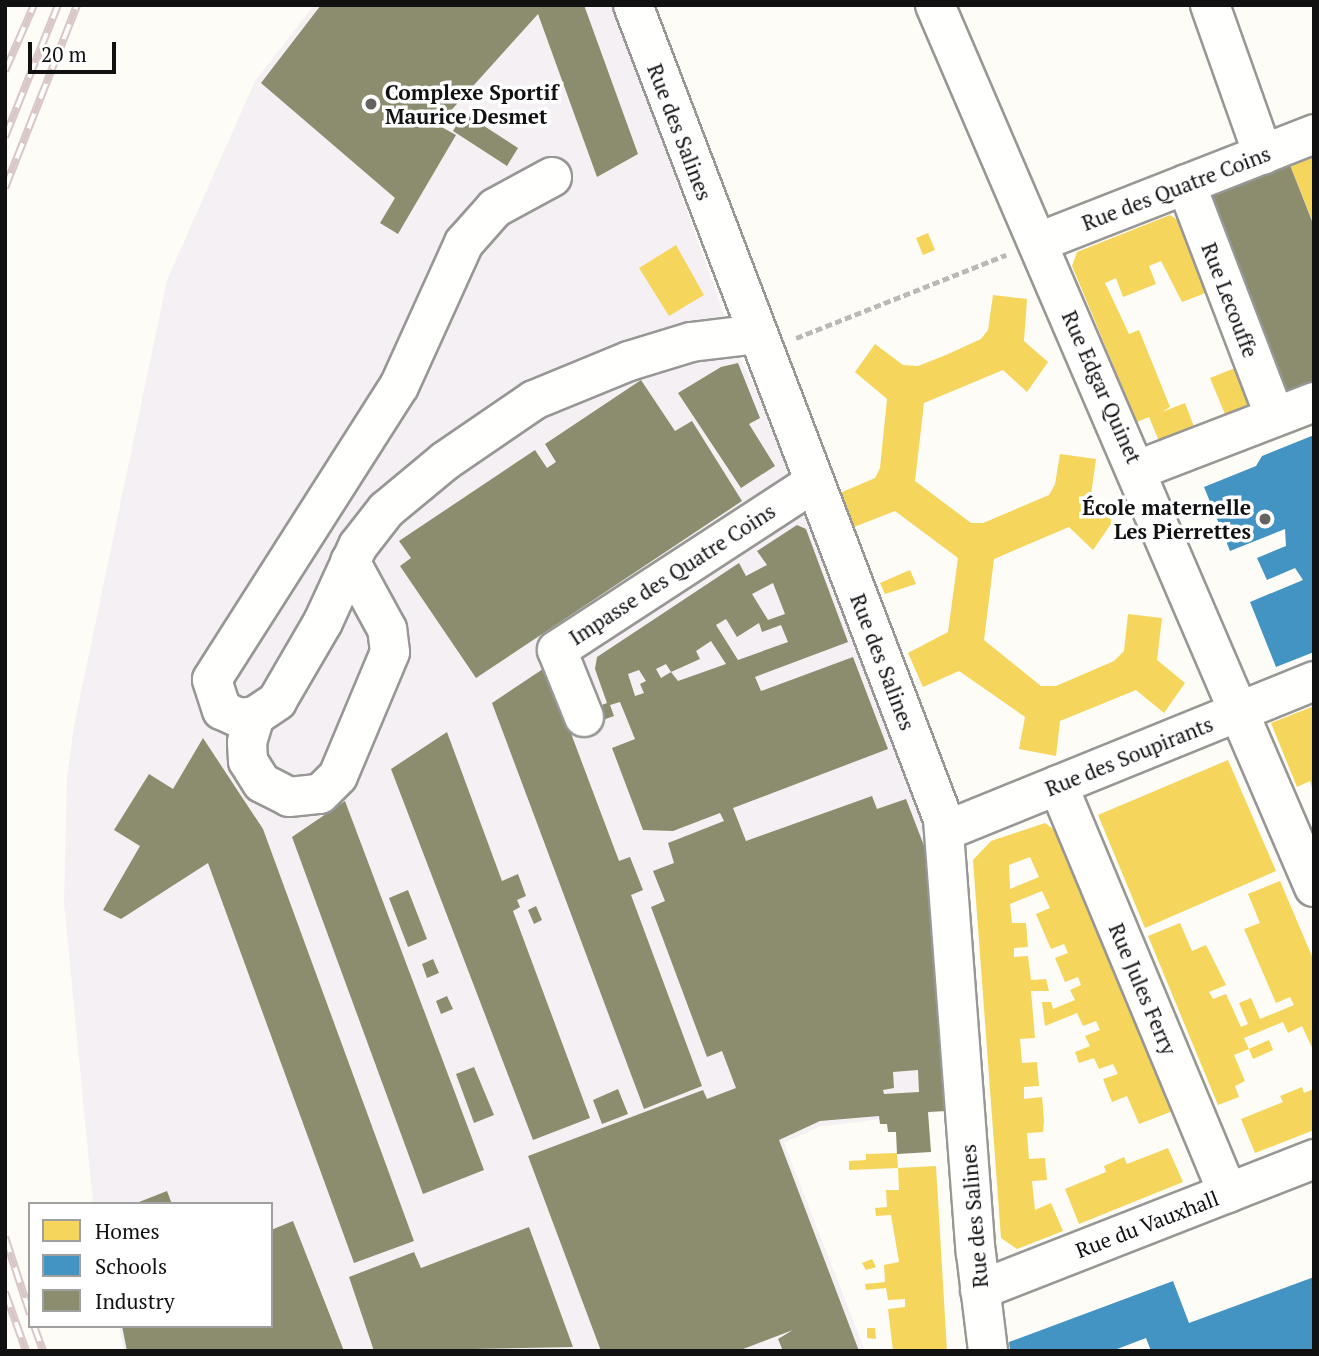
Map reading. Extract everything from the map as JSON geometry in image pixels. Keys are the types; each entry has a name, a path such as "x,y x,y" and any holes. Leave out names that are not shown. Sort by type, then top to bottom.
{"street":[{"name":"Rue des Salines","path":"632,5 813,483 939,805 945,831 980,1290 988,1351"},
{"name":"Rue Edgar Quinet","path":"935,5 1138,470 1314,887"},
{"path":"1210,5 1263,155"},
{"name":"Rue des Quatre Coins","path":"1039,242 1314,134"},
{"path":"552,177 495,208 464,243 399,386 212,680 222,710 239,718 255,716 277,701 323,622 350,561 386,510 445,461 534,400 629,361 691,342 760,342"},
{"name":"Rue Lecouffe","path":"1186,184 1275,417"},
{"path":"1138,470 1314,402"},
{"name":"Impasse des Quatre Coins","path":"584,717 557,650 813,483"},
{"path":"255,716 247,742 248,761 262,783 289,797 320,794 338,775 390,652 387,629 350,561"},
{"name":"Rue des Soupirants","path":"945,831 1314,681"},
{"name":"Rue Jules Ferry","path":"1058,785 1228,1193"},
{"name":"Rue du Vauxhall","path":"980,1290 1314,1159"}],"path":[{"path":"760,342 1039,242"}],"shaded area":[{"path":"314,5 613,5 740,359 784,444 937,845 960,1109 818,1127 784,1143 865,1351 124,1351 119,1328 273,1328 273,1202 93,1202 64,902 67,777 74,726 167,280 255,81"}],"building: Homes":[{"path":"1314,150 1314,225 1288,160"},
{"path":"1170,215 1182,223 1208,292 1182,302 1161,261 1149,266 1156,284 1123,297 1116,278 1105,283 1129,334 1139,330 1170,407 1162,412 1185,403 1196,432 1161,446 1149,417 1137,422 1072,266 1077,252"},
{"path":"928,233 935,250 923,255 916,238"},
{"path":"676,245 704,295 669,316 639,268"},
{"path":"993,295 1027,299 1024,341 1048,362 1027,392 1003,370 924,403 915,481 971,523 983,523 1049,495 1055,484 1060,454 1096,459 1090,502 1113,521 1093,550 1069,527 994,559 984,640 1041,686 1056,686 1114,661 1124,651 1128,614 1162,618 1157,660 1185,683 1164,713 1136,690 1060,721 1056,756 1019,749 1025,717 959,671 923,687 908,653 948,632 958,558 895,511 854,527 840,493 875,478 880,468 887,399 855,372 875,344 903,365 918,366 946,355 981,339 988,330"},
{"path":"1235,368 1248,402 1243,413 1227,419 1210,378"},
{"path":"910,570 916,584 885,594 880,583"},
{"path":"1314,706 1313,791 1310,781 1297,787 1271,723"},
{"path":"1228,760 1276,871 1145,928 1098,815"},
{"path":"1045,823 1056,831 1173,1111 1139,1124 1127,1096 1112,1102 1103,1079 1118,1074 1113,1064 1099,1069 1094,1058 1079,1063 1075,1052 1090,1046 1085,1036 1100,1030 1096,1021 1083,1026 1077,1013 1045,1026 1042,1002 1051,1002 1053,1009 1075,1000 1070,990 1081,985 1078,977 1065,982 1055,958 1068,953 1064,944 1051,949 1036,914 1050,908 1042,891 1010,904 1012,923 1026,923 1028,947 1014,948 1014,957 1028,956 1031,980 1046,979 1049,991 1031,991 1035,1038 1020,1039 1022,1063 1037,1062 1039,1086 1024,1087 1024,1099 1042,1097 1043,1132 1027,1133 1029,1159 1045,1158 1047,1180 1032,1181 1035,1210 1051,1203 1063,1231 1017,1249 1001,1238 973,860 991,841","holes":["1030,857 1039,877 1010,889 1009,865"]},
{"path":"1280,881 1314,961 1314,1052 1302,1026 1288,1033 1283,1022 1244,1038 1249,1049 1234,1055 1245,1081 1235,1086 1239,1097 1218,1105 1148,936 1180,923 1192,951 1206,945 1226,985 1209,992 1213,999 1226,994 1241,1027 1248,1024 1239,1003 1251,998 1260,1019 1294,1005 1290,997 1276,1003 1244,929 1260,923 1248,894"},
{"path":"1269,1040 1273,1050 1253,1059 1249,1049"},
{"path":"1302,1087 1304,1093 1314,1089 1314,1130 1255,1153 1241,1119 1283,1102 1280,1096"},
{"path":"1168,1148 1183,1182 1079,1224 1065,1189 1106,1172 1104,1166 1124,1157 1127,1164"},
{"path":"897,1153 898,1168 849,1170 849,1161 866,1160 866,1154"},
{"path":"936,1166 947,1351 893,1351 888,1309 905,1307 905,1299 888,1300 886,1288 866,1290 865,1284 885,1282 884,1265 899,1262 891,1215 876,1216 875,1208 887,1207 886,1190 899,1190 898,1168"},
{"path":"872,1259 876,1267 866,1270 862,1263"},
{"path":"867,1328 875,1328 876,1339 867,1338"}],"building: Schools":[{"name":"École maternelle Les Pierrettes","path":"1314,435 1314,652 1276,667 1250,602 1303,580 1295,568 1267,580 1257,558 1286,546 1285,529 1230,551 1204,487 1256,466 1262,456"},
{"path":"1314,1277 1314,1351 1151,1351 1146,1338 1112,1351 1010,1351 1009,1342 1173,1281 1189,1323"}],"building: Industry":[{"name":"Complexe Sportif Maurice Desmet","path":"321,5 584,5 638,154 597,177 538,14 438,125 456,135 398,234 380,223 395,198 261,83"},
{"path":"464,113 518,148 507,166 453,131"},
{"path":"1288,160 1314,226 1314,385 1287,395 1211,190"},
{"path":"738,363 760,418 749,424 775,466 741,488 678,393 721,367"},
{"path":"641,380 675,431 692,421 742,501 476,678 400,566 411,558 399,541 535,450 547,468 556,462 545,444"},
{"path":"797,525 806,529 848,642 755,677 761,691 853,657 888,749 733,808 746,841 872,796 877,809 906,799 928,856 946,1111 928,1112 931,1152 897,1154 896,1132 888,1132 887,1124 880,1124 879,1116 820,1121 779,1140 859,1351 783,1351 778,1339 793,1330 738,1351 601,1351 528,1156 703,1090 707,1099 736,1088 722,1051 707,1057 651,907 665,901 653,871 674,863 668,843 724,821 720,813 673,831 643,830 612,748 635,739 620,702 610,705 614,716 600,721 594,708 607,703 595,669 597,657 739,563 746,576 767,565 757,551","holes":["773,583 785,614 768,620 752,594","726,619 737,637 759,623 762,632 781,625 788,642 738,660 716,625","711,641 726,664 678,681 671,672 700,659 696,651","666,664 671,672 661,678 656,669","639,670 646,681 640,684 644,693 635,696 628,674","918,1070 919,1092 884,1094 883,1090 894,1088 893,1072"]},
{"path":"546,667 619,861 630,857 643,890 631,895 702,1086 644,1109 492,703"},
{"path":"447,732 502,881 518,874 526,896 517,900 520,907 513,911 590,1118 533,1140 391,769"},
{"path":"203,738 263,829 414,1241 354,1263 208,863 121,919 103,910 140,846 114,830 149,774 173,789"},
{"path":"345,801 484,1170 423,1194 292,837"},
{"path":"408,890 427,939 408,947 389,898"},
{"path":"536,906 542,920 534,924 528,910"},
{"path":"433,959 439,973 427,978 422,964"},
{"path":"447,996 453,1009 441,1014 436,1001"},
{"path":"474,1067 494,1115 474,1123 456,1074"},
{"path":"618,1089 628,1114 602,1124 593,1100"},
{"path":"167,1191 171,1202 139,1202"},
{"path":"293,1221 344,1351 127,1351 122,1328 273,1328 273,1229"},
{"path":"529,1227 573,1347 374,1351 349,1277 414,1252 421,1268"}],"railway":[{"path":"5,71 34,5"},
{"path":"5,137 58,5"},
{"path":"5,188 77,5"},
{"path":"5,1237 28,1308"},
{"path":"5,1292 26,1351"},
{"path":"35,1328 43,1351"}],"place":[{"name":"Complexe Sportif Maurice Desmet","path":"371,104"},
{"name":"École maternelle Les Pierrettes","path":"1265,519"}]}
